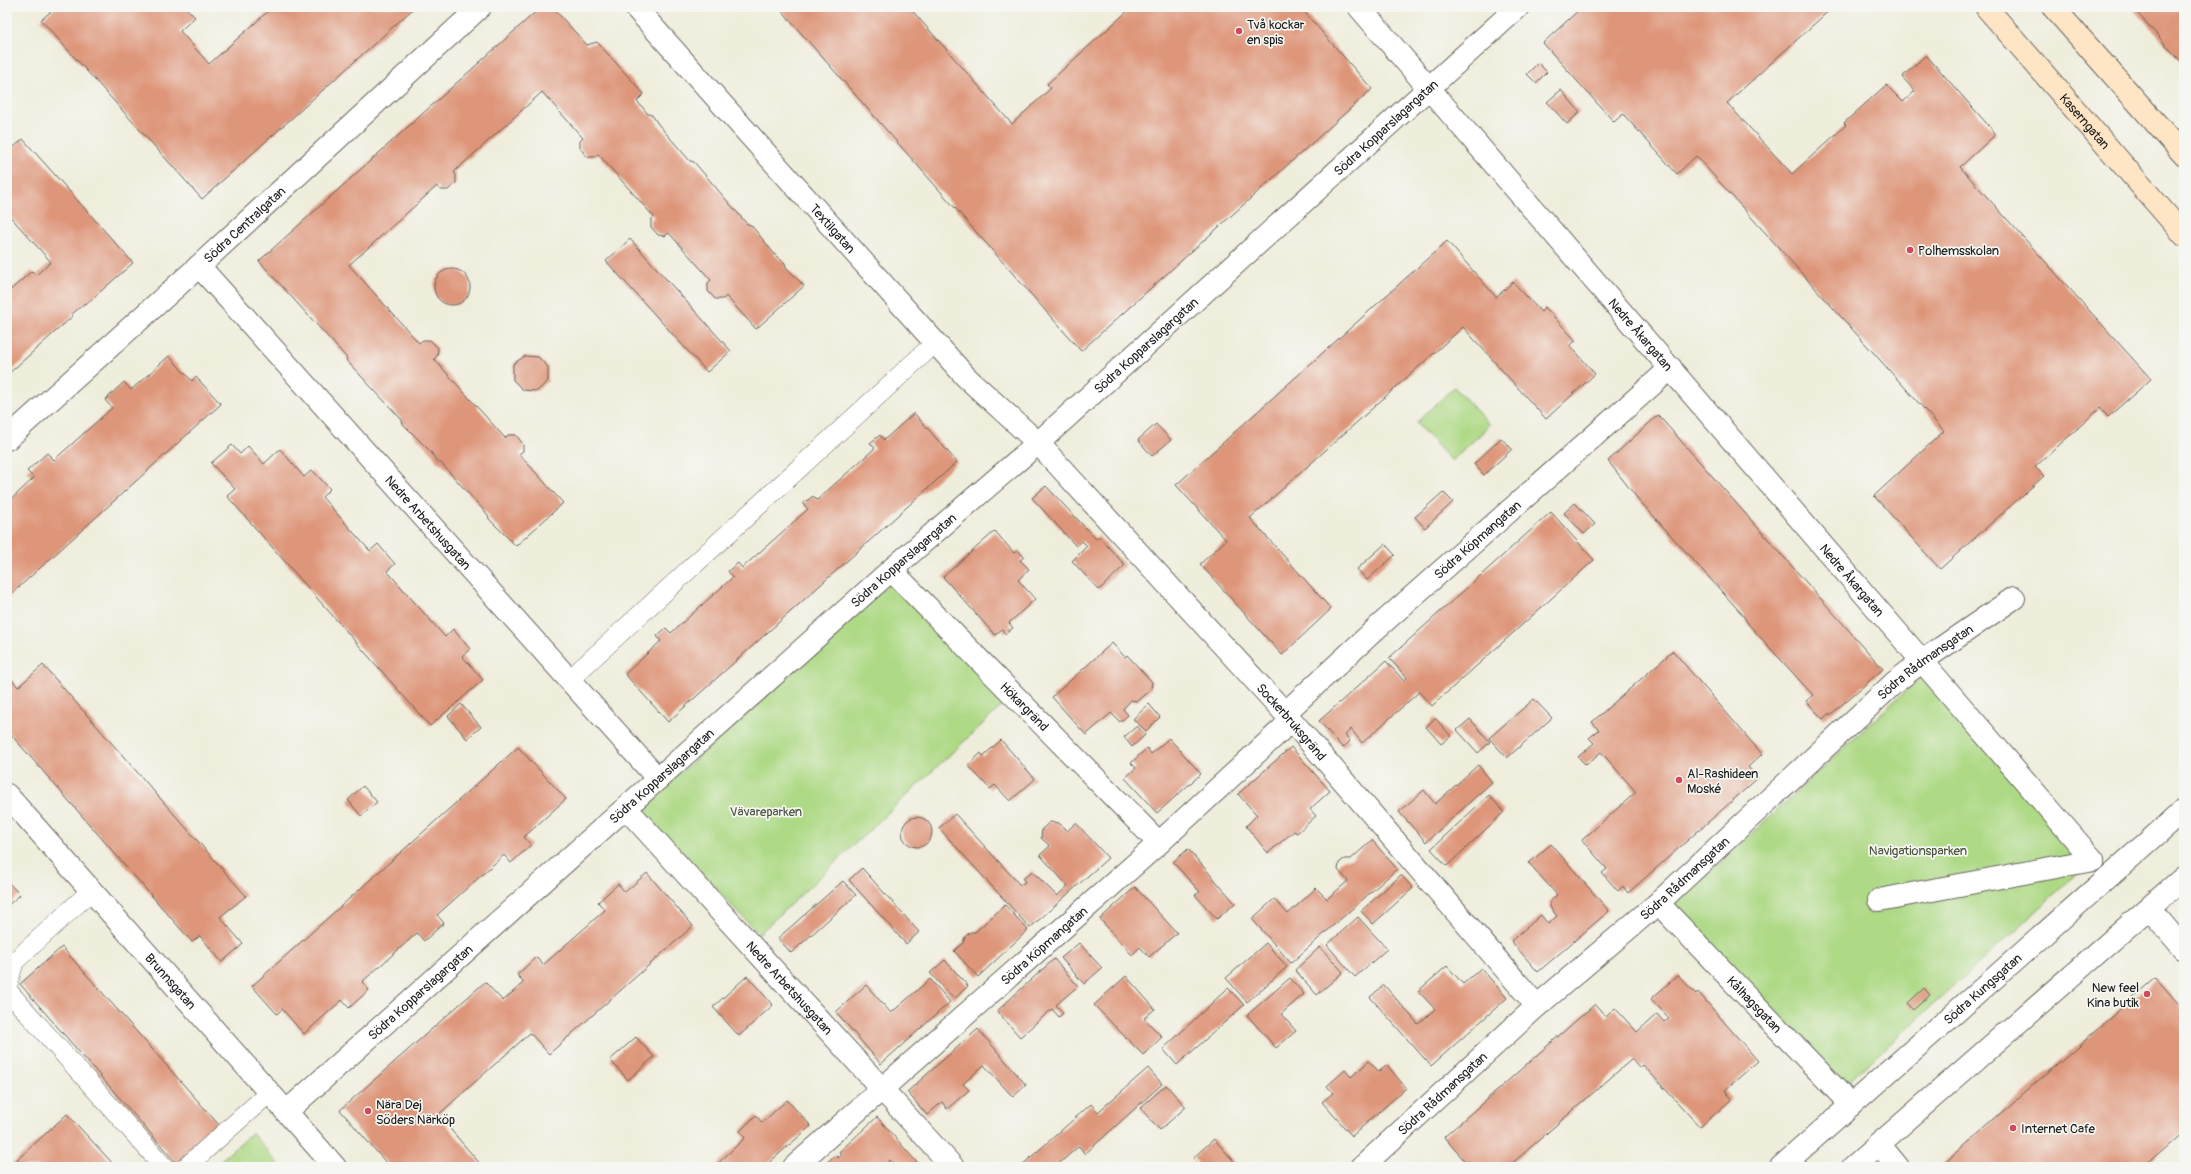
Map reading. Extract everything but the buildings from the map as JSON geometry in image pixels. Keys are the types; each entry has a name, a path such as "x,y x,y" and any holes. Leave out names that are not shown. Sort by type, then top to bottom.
{"main road":[{"name":"Kaserngatan","path":"1986,7 2184,235"},
{"path":"2053,7 2184,156"}],"street":[{"name":"Södra Centralgatan","path":"7,439 199,266 480,7"},
{"name":"Textilgatan","path":"635,7 966,377 1038,443"},
{"name":"Nedre Åkargatan","path":"1359,7 2093,860 1879,900"},
{"name":"Södra Kopparslagargatan","path":"286,1112 891,570 1038,443 1518,7"},
{"name":"Nedre Arbetshusgatan","path":"199,266 658,779"},
{"name":"Södra Köpmangatan","path":"794,1167 883,1090 1159,843 1378,627 1671,368"},
{"name":"Sockerbruksgränd","path":"1038,443 1288,717 1537,1006"},
{"name":"Hökargränd","path":"891,570 1159,843"},
{"name":"Södra Rådmansgatan","path":"1362,1167 1537,1006 1658,903 1894,683 1922,661 2014,598"},
{"name":"Brunnsgatan","path":"7,795 335,1167"},
{"name":"Nedre Arbetshusgatan","path":"626,808 953,1167"},
{"name":"Södra Kungsgatan","path":"1781,1167 2184,810"},
{"path":"1852,1167 2184,877"},
{"name":"Kålhagsgatan","path":"1658,903 1851,1105"},
{"path":"2148,908 2184,949"},
{"path":"1879,1144 1898,1167"}],"lane":[{"path":"569,680 936,343"},
{"path":"91,891 14,962 7,989 164,1167"},
{"path":"186,1167 269,1093"}],"green space":[{"path":"1454,387 1490,425 1452,461 1416,423"},
{"name":"Vävareparken","path":"891,582 1005,703 759,934 640,810"},
{"name":"Navigationsparken","path":"1929,669 2093,860 1839,1090 1667,912"},
{"path":"252,1133 281,1167 213,1167"}],"place":[{"name":"Två kockar en spis","path":"1239,31"},
{"name":"Polhemsskolan","path":"1910,250"},
{"name":"Al-Rashideen Moské","path":"1679,780"},
{"name":"New feel Kina butik","path":"2147,994"},
{"name":"Nära Dej Söders Närköp","path":"368,1111"},
{"name":"Internet Cafe","path":"2013,1128"}]}
